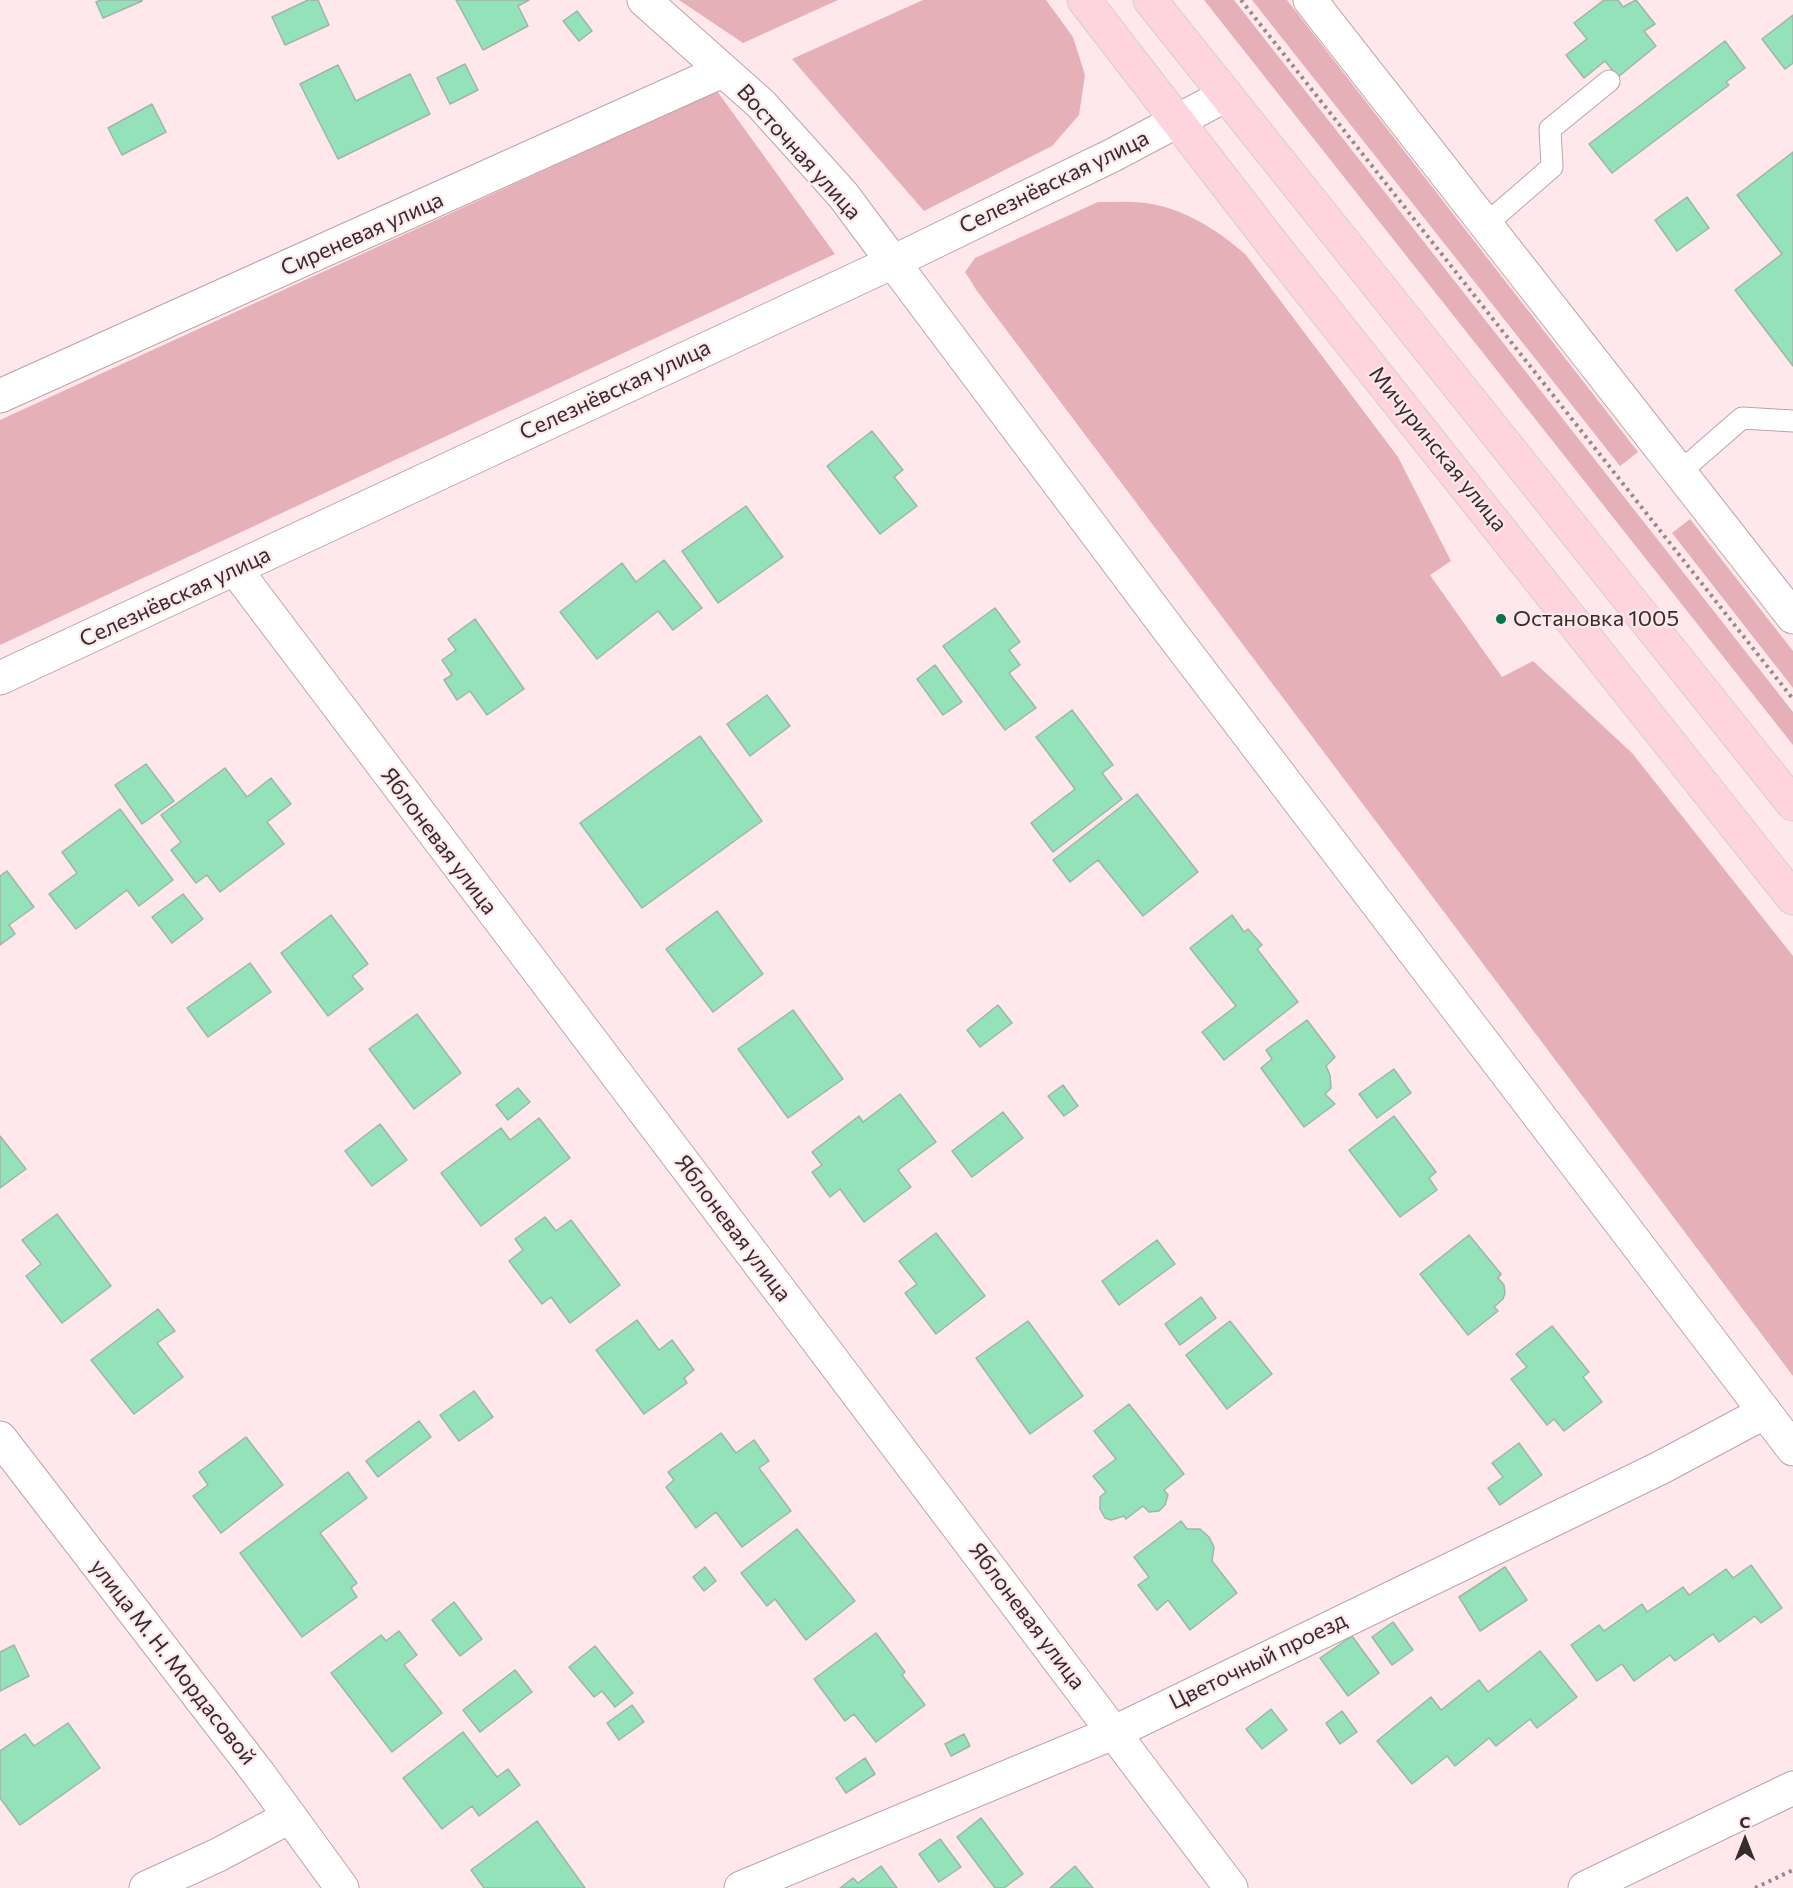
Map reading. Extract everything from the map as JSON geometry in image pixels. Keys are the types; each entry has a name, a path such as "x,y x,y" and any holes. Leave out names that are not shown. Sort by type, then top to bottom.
{"main road":[{"name":"Мичуринская улица","path":"1084,0 1180,121 1274,246 1793,898"},
{"path":"1150,0 1793,804"}],"street":[{"name":"Восточная улица","path":"644,0 761,104 843,195 1172,634 1793,1449"},
{"path":"1310,0 1793,617"},
{"name":"Сиреневая улица","path":"0,396 722,71"},
{"name":"Селезнёвская улица","path":"0,678 893,262 1180,121 1226,95"},
{"name":"Яблоневая улица","path":"235,569 308,669 1231,1888"},
{"name":"Цветочный проезд","path":"741,1888 1115,1732 1660,1468 1765,1412"},
{"name":"улица М. Н. Мордасовой","path":"0,1438 342,1888"},
{"path":"1585,1888 1793,1788"},
{"path":"146,1888 218,1855 289,1817"}],"lane":[{"path":"1485,225 1552,167 1550,129 1609,81"},
{"path":"1680,472 1742,418 1793,421"}],"path":[{"path":"1241,0 1793,699"},
{"path":"1755,1888 1793,1870"}],"shaded area":[{"path":"679,0 838,0 743,43"},
{"path":"923,0 1046,0 1073,37 1085,75 1079,115 1052,146 924,211 792,59"},
{"path":"1204,0 1234,0 1793,712 1793,745"},
{"path":"1252,0 1287,0 1638,452 1620,466"},
{"path":"717,91 835,254 0,645 0,420"},
{"path":"1098,202 1140,202 1187,215 1224,237 1246,255 1398,457 1451,561 1430,575 1502,677 1533,661 1632,753 1793,956 1793,1376 977,291 965,272 975,258"},
{"path":"1690,519 1793,651 1793,688 1672,533"}],"building":[{"path":"101,0 142,1 103,18 96,2"},
{"path":"308,0 318,0 329,25 285,45 272,17"},
{"path":"456,0 529,0 518,6 528,26 483,50"},
{"path":"1604,0 1618,0 1623,7 1636,0 1655,24 1644,31 1656,46 1618,77 1605,61 1584,78 1566,55 1587,39 1574,23"},
{"path":"577,11 592,31 579,41 563,21"},
{"path":"1793,15 1793,63 1785,69 1762,39"},
{"path":"1725,41 1745,68 1726,82 1729,85 1612,173 1589,144"},
{"path":"465,64 478,90 450,104 437,78"},
{"path":"338,65 356,101 410,74 430,114 338,159 300,84"},
{"path":"152,104 166,132 122,155 108,128"},
{"path":"1793,152 1793,366 1735,290 1782,254 1737,195"},
{"path":"1687,197 1709,228 1677,251 1655,220"},
{"path":"872,431 903,470 894,477 917,506 880,534 827,466"},
{"path":"746,506 783,557 718,603 682,551"},
{"path":"664,560 702,608 673,630 658,611 597,659 560,612 622,563 636,582"},
{"path":"995,608 1020,642 1009,650 1020,665 1009,673 1036,708 1005,730 943,646"},
{"path":"475,619 524,689 487,715 470,691 457,700 444,680 452,675 442,660 456,650 448,639"},
{"path":"935,665 962,702 943,715 917,679"},
{"path":"767,695 790,726 750,756 727,724"},
{"path":"1072,710 1113,765 1102,773 1122,799 1053,852 1031,823 1075,789 1036,737"},
{"path":"700,736 762,821 642,908 580,823"},
{"path":"146,764 174,801 142,824 115,785"},
{"path":"225,768 247,797 271,778 291,804 267,822 284,844 220,892 207,875 196,883 171,850 181,842 161,815"},
{"path":"1137,794 1198,872 1143,916 1098,860 1070,882 1053,860"},
{"path":"120,809 173,880 139,906 127,890 76,929 49,894 77,873 62,852"},
{"path":"7,871 34,907 9,925 15,934 0,945 0,876"},
{"path":"183,894 203,919 172,943 152,917"},
{"path":"717,911 763,974 713,1012 666,949"},
{"path":"331,915 368,964 352,976 363,989 328,1016 281,953"},
{"path":"1232,915 1244,932 1248,929 1262,945 1257,949 1298,1002 1224,1060 1202,1032 1236,1006 1190,948"},
{"path":"250,963 271,992 208,1037 187,1008"},
{"path":"998,1005 1012,1023 980,1047 967,1030"},
{"path":"793,1010 843,1079 788,1118 738,1049"},
{"path":"417,1014 461,1073 414,1109 369,1049"},
{"path":"1307,1020 1335,1057 1326,1066 1330,1075 1331,1088 1325,1094 1335,1104 1304,1127 1261,1068 1272,1059 1266,1050"},
{"path":"1394,1069 1411,1093 1377,1118 1359,1094"},
{"path":"1063,1085 1078,1106 1064,1116 1048,1096"},
{"path":"518,1088 530,1102 508,1120 496,1105"},
{"path":"900,1094 936,1142 898,1170 911,1187 864,1222 840,1189 830,1197 812,1172 822,1165 812,1152 859,1116 863,1122"},
{"path":"1003,1112 1023,1138 972,1177 952,1151"},
{"path":"1394,1116 1436,1172 1429,1178 1437,1190 1400,1217 1349,1150"},
{"path":"539,1118 570,1158 481,1226 441,1173 501,1128 510,1140"},
{"path":"380,1124 407,1160 372,1186 345,1151"},
{"path":"0,1136 26,1169 0,1188"},
{"path":"57,1214 111,1286 62,1323 26,1276 41,1264 22,1240"},
{"path":"545,1217 556,1231 571,1220 620,1285 570,1323 551,1297 542,1304 509,1261 523,1250 515,1239"},
{"path":"936,1233 985,1296 936,1334 905,1293 917,1284 899,1261"},
{"path":"1469,1235 1501,1274 1498,1278 1504,1285 1505,1293 1503,1299 1494,1307 1498,1311 1468,1335 1420,1274"},
{"path":"1157,1240 1175,1264 1119,1305 1102,1281"},
{"path":"1201,1297 1216,1318 1180,1345 1165,1324"},
{"path":"158,1309 175,1331 157,1343 183,1377 134,1414 91,1360"},
{"path":"637,1320 659,1350 672,1340 694,1370 684,1378 687,1383 644,1414 596,1350"},
{"path":"1028,1321 1083,1396 1030,1434 976,1358"},
{"path":"1230,1321 1272,1374 1227,1409 1186,1355"},
{"path":"1552,1326 1589,1372 1583,1377 1602,1402 1564,1431 1554,1419 1547,1425 1511,1379 1527,1367 1516,1354"},
{"path":"474,1391 493,1417 459,1441 440,1415"},
{"path":"1129,1404 1184,1474 1164,1490 1168,1495 1165,1505 1159,1511 1149,1512 1143,1506 1126,1519 1124,1516 1111,1520 1105,1518 1100,1509 1100,1497 1106,1492 1093,1476 1116,1459 1094,1431"},
{"path":"419,1421 431,1437 378,1477 366,1461"},
{"path":"721,1433 736,1453 754,1440 769,1461 759,1468 791,1511 742,1547 716,1512 696,1528 666,1487 674,1480 668,1472"},
{"path":"246,1437 283,1485 221,1533 193,1496 208,1485 199,1472"},
{"path":"1519,1443 1542,1475 1500,1505 1488,1488 1503,1477 1492,1463"},
{"path":"348,1472 367,1498 320,1533 357,1583 351,1588 357,1597 302,1637 240,1553"},
{"path":"1181,1521 1187,1529 1200,1529 1209,1537 1214,1547 1212,1561 1237,1593 1190,1630 1168,1600 1157,1610 1138,1585 1149,1577 1134,1557"},
{"path":"797,1529 855,1601 806,1640 775,1599 767,1606 741,1573"},
{"path":"1751,1565 1782,1608 1761,1623 1755,1616 1719,1642 1713,1634 1675,1661 1670,1655 1634,1681 1622,1664 1597,1681 1571,1645 1599,1625 1604,1631 1642,1604 1647,1612 1683,1587 1689,1595 1726,1569 1733,1578"},
{"path":"705,1567 716,1581 704,1591 693,1577"},
{"path":"1505,1567 1527,1600 1480,1631 1459,1597"},
{"path":"454,1602 482,1639 460,1656 432,1620"},
{"path":"1393,1622 1413,1650 1392,1665 1372,1637"},
{"path":"399,1631 417,1655 404,1665 442,1713 392,1752 331,1673 381,1635 386,1641"},
{"path":"876,1633 905,1672 902,1675 925,1705 876,1742 854,1714 845,1721 814,1679"},
{"path":"1352,1636 1379,1673 1348,1696 1320,1658"},
{"path":"14,1645 29,1676 0,1691 0,1652"},
{"path":"595,1646 633,1693 615,1707 602,1691 594,1697 569,1667"},
{"path":"1540,1651 1577,1697 1537,1728 1530,1719 1496,1746 1489,1738 1455,1766 1447,1756 1412,1784 1377,1741 1431,1697 1441,1710 1479,1680 1488,1692"},
{"path":"515,1670 532,1692 480,1732 463,1710"},
{"path":"632,1705 644,1722 619,1740 607,1723"},
{"path":"1271,1709 1287,1730 1262,1749 1246,1729"},
{"path":"1342,1711 1357,1732 1340,1744 1326,1723"},
{"path":"68,1723 100,1768 20,1825 0,1798 0,1751 25,1734 34,1746"},
{"path":"463,1732 497,1777 508,1769 520,1785 479,1816 472,1806 442,1829 403,1778"},
{"path":"964,1734 970,1746 951,1756 945,1744"},
{"path":"865,1758 875,1774 846,1793 836,1778"},
{"path":"981,1818 1023,1874 1004,1888 995,1888 957,1837"},
{"path":"537,1821 585,1888 484,1888 471,1870"},
{"path":"940,1839 961,1867 939,1882 919,1854"},
{"path":"881,1866 897,1888 840,1888 853,1878 858,1883"},
{"path":"1075,1866 1093,1888 1050,1888"}],"place":[{"name":"Остановка 1005","path":"1501,619"}]}
